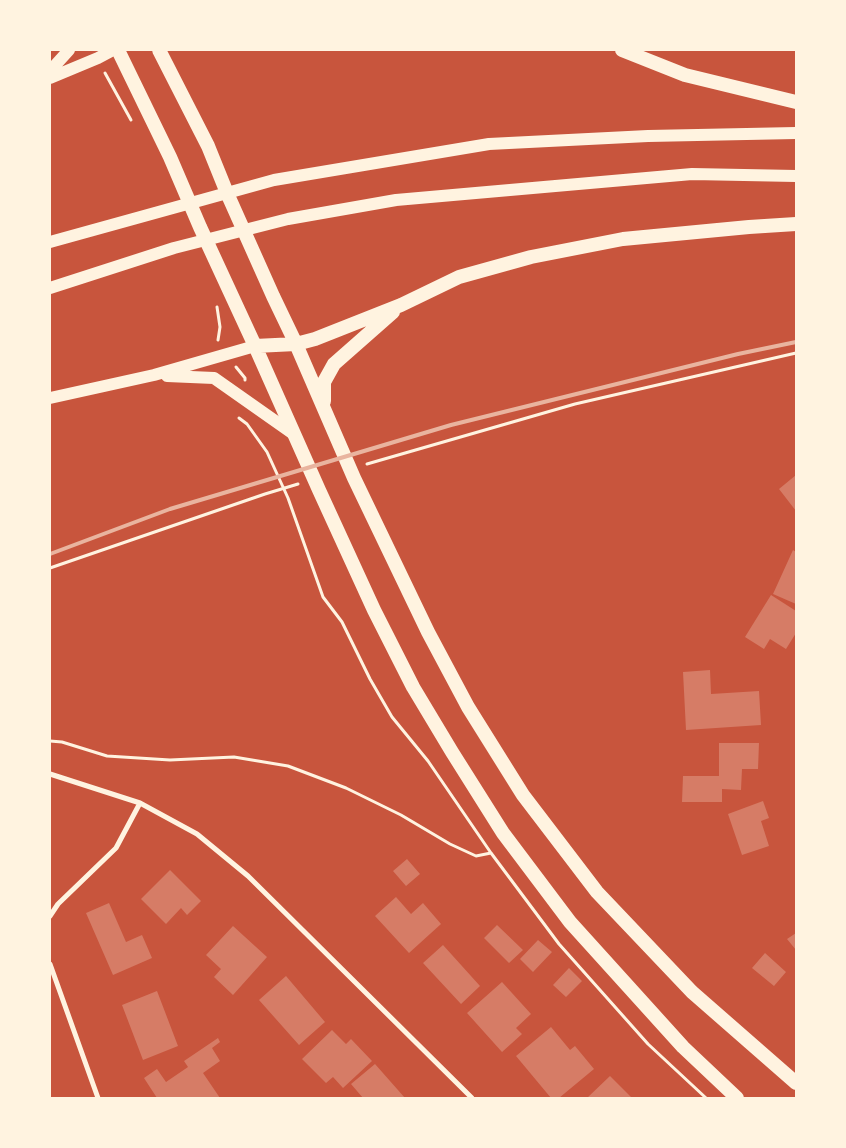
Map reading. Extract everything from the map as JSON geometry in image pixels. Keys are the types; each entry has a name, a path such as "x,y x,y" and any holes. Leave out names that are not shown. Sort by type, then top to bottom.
{"highway":[{"path":"118,50 170,157 318,490 412,687 503,833 570,922 683,1047 737,1098"},
{"path":"159,50 208,146 227,193 334,432 357,472 428,632 463,699 523,796 597,892 685,985 796,1083"},
{"path":"622,50 685,75 796,102"},
{"path":"255,346 296,344 315,339 401,305 459,277 531,257 622,239 796,224"},
{"path":"324,410 324,382 334,364 401,305"}],"main road":[{"path":"50,71 69,50"},
{"path":"50,78 113,50"},
{"path":"50,242 274,180 489,144 648,136 796,133"},
{"path":"50,288 193,243 288,219 396,200 692,174 796,176"},
{"path":"50,398 154,375 255,346"},
{"path":"154,375 214,378 296,439"}],"street":[{"path":"50,774 140,803 197,834 248,876 472,1098"},
{"path":"50,916 58,904 116,848 140,803"},
{"path":"50,964 98,1098"}],"path":[{"path":"103,68 133,122"},
{"path":"216,304 220,327 217,343"},
{"path":"357,472 575,404 796,353"},
{"path":"235,415 247,424 266,452 288,498"},
{"path":"50,568 265,494 303,483"},
{"path":"50,741 62,742 107,756 170,760 234,757 288,766 346,788 401,815 450,844 476,856 491,853"}],"building":[{"path":"796,475 796,511 779,489"},
{"path":"793,550 796,552 796,604 773,594"},
{"path":"771,595 796,611 796,633 786,649 770,639 764,649 745,637"},
{"path":"710,670 711,694 759,691 761,725 686,730 683,672"},
{"path":"719,743 759,743 758,769 742,769 741,790 722,789 722,802 682,802 683,776 719,776"},
{"path":"763,801 769,818 761,821 769,846 742,855 728,814"},
{"path":"407,859 420,874 406,886 393,871"},
{"path":"170,870 201,901 187,915 181,908 166,924 141,899"},
{"path":"396,897 411,914 423,903 441,924 409,953 375,916"},
{"path":"109,903 126,942 142,935 152,958 113,975 86,913"},
{"path":"497,925 523,950 509,963 484,938"},
{"path":"233,926 267,957 233,995 214,977 221,969 206,955"},
{"path":"796,933 796,950 787,939"},
{"path":"538,940 552,952 533,972 520,959"},
{"path":"443,945 480,986 461,1004 423,963"},
{"path":"765,953 786,972 774,986 752,968"},
{"path":"569,968 582,981 566,997 553,985"},
{"path":"286,976 325,1022 299,1045 259,1000"},
{"path":"502,982 531,1014 516,1028 522,1034 502,1052 467,1013"},
{"path":"157,991 178,1046 143,1060 122,1005"},
{"path":"551,1027 570,1050 575,1046 594,1069 559,1098 551,1098 516,1056"},
{"path":"332,1030 346,1044 351,1039 372,1061 343,1088 333,1077 326,1083 302,1059"},
{"path":"218,1038 220,1042 212,1048 220,1061 203,1073 220,1098 157,1098 144,1078 157,1069 166,1082 188,1067 184,1061"},
{"path":"375,1064 405,1098 363,1098 351,1084"},
{"path":"610,1076 632,1098 587,1098"}],"railway":[{"path":"50,554 170,509 451,425 738,354 796,342"}]}
